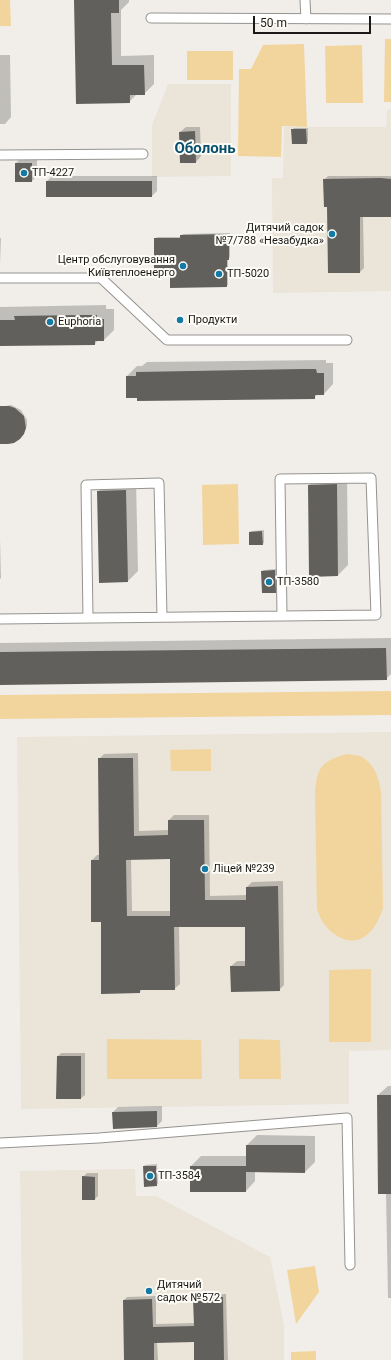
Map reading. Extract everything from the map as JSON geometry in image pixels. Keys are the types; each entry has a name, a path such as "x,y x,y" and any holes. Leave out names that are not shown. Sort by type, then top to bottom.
{"lane":[{"path":"305,0 306,19"},
{"path":"151,18 391,19"},
{"path":"0,155 143,154"},
{"path":"0,278 101,278 167,340 347,340"},
{"path":"0,619 162,617 282,616 376,615 371,478 280,479 282,616"},
{"path":"88,618 86,485 159,483 162,617"},
{"path":"0,1143 99,1138 347,1118 350,1265"}],"shaded area":[{"path":"0,0 10,0 11,26 0,26"},
{"path":"385,39 391,39 391,102 384,102"},
{"path":"304,44 307,127 282,126 281,157 238,156 239,69 251,69 263,45"},
{"path":"362,45 363,103 326,103 325,46"},
{"path":"187,51 233,51 233,80 187,80"},
{"path":"168,84 231,84 231,176 152,177 152,125"},
{"name":"Дитячий садок №7/788 «Незабудка»","path":"391,109 391,291 273,293 272,178 283,178 284,127 386,127 387,110"},
{"path":"238,484 239,544 203,545 202,485"},
{"path":"391,691 391,715 0,719 0,695"},
{"name":"Ліцей №239","path":"391,732 391,1050 349,1051 349,1104 21,1109 17,737"},
{"path":"211,749 211,771 171,771 170,750"},
{"path":"347,754 362,757 370,764 378,777 381,792 383,908 373,929 362,938 351,941 345,940 334,934 325,926 317,910 315,793 317,777 322,767 326,763"},
{"path":"371,969 371,1042 329,1042 329,970"},
{"path":"107,1039 201,1040 202,1079 107,1079"},
{"path":"239,1039 280,1040 281,1079 239,1079"},
{"name":"Дитячий садок №572","path":"135,1169 136,1196 156,1196 270,1257 284,1325 284,1360 23,1360 20,1171"},
{"path":"315,1266 319,1292 296,1324 287,1270"},
{"path":"316,1351 316,1360 291,1360 291,1352"}],"building":[{"path":"74,0 119,0 119,13 111,13 112,65 144,65 145,95 130,95 130,103 76,104"},
{"path":"291,129 306,129 307,144 292,144"},
{"path":"195,131 196,163 180,163 179,132"},
{"name":"ТП-4227","path":"15,163 32,163 32,182 15,182"},
{"path":"323,179 391,179 391,217 360,217 360,273 328,273 327,207 324,207"},
{"path":"46,181 152,181 152,197 46,197"},
{"name":"Центр обслуговування Київтеплоенерго","path":"229,234 227,287 170,288 170,272 154,273 154,238 180,238 180,235"},
{"path":"97,315 97,319 104,319 104,341 95,341 95,345 0,346 0,320 15,320 14,316"},
{"path":"316,369 317,373 324,373 324,395 315,395 315,399 137,401 137,398 126,398 126,376 136,376 136,372"},
{"path":"0,406 15,408 24,416 26,428 24,434 14,443 0,444"},
{"path":"337,484 338,576 309,577 308,485"},
{"path":"126,490 128,582 99,583 97,491"},
{"path":"262,531 263,545 249,545 249,532"},
{"name":"ТП-3580","path":"275,570 276,593 262,593 261,571"},
{"path":"386,648 387,680 0,685 0,652"},
{"path":"98,758 133,758 134,836 168,835 168,820 204,820 205,900 246,900 246,887 278,886 280,991 231,992 230,966 245,966 245,927 174,927 175,990 140,990 140,993 101,994 101,922 91,922 91,860 99,860","holes":["170,859 170,916 127,916 126,860"]},
{"path":"57,1056 81,1056 81,1099 56,1099"},
{"path":"377,1095 391,1095 391,1194 378,1194"},
{"path":"157,1111 157,1127 113,1129 112,1112"},
{"path":"246,1145 305,1145 305,1173 246,1172 246,1192 190,1192 190,1166 246,1166"},
{"name":"ТП-3584","path":"143,1166 156,1166 157,1186 144,1187"},
{"path":"82,1176 95,1177 95,1200 82,1200"},
{"path":"223,1297 224,1360 194,1360 194,1342 154,1343 154,1360 124,1360 123,1300 152,1299 153,1327 194,1326 193,1298"}],"place":[{"name":"ТП-4227","path":"24,173"},
{"name":"Дитячий садок №7/788 «Незабудка»","path":"332,234"},
{"name":"Центр обслуговування Київтеплоенерго","path":"183,266"},
{"name":"ТП-5020","path":"219,274"},
{"name":"Продукти","path":"180,320"},
{"name":"Euphoria","path":"50,322"},
{"name":"ТП-3580","path":"269,582"},
{"name":"Ліцей №239","path":"205,869"},
{"name":"ТП-3584","path":"150,1176"},
{"name":"Дитячий садок №572","path":"149,1291"}],"district":[{"name":"Оболонь","path":"205,149"}]}
